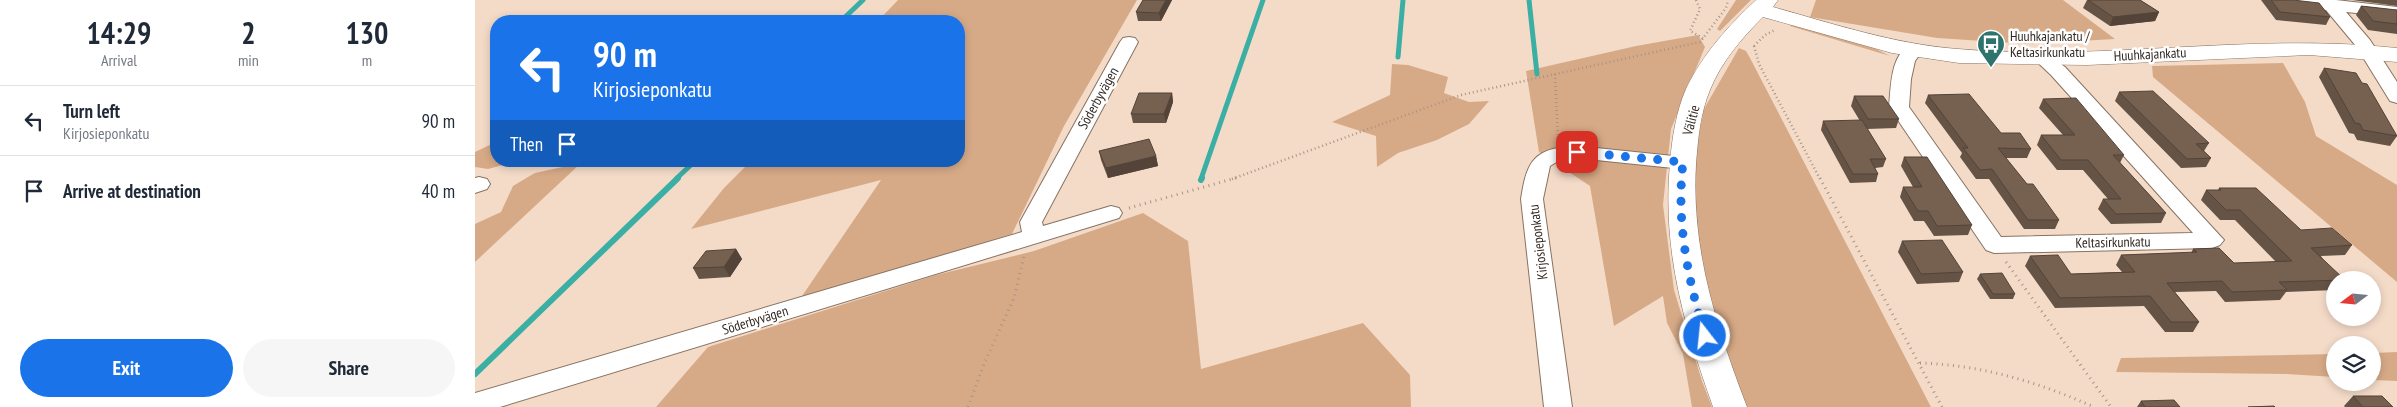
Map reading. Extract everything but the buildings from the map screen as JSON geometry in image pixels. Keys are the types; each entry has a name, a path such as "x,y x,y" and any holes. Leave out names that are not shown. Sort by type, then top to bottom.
{"street":[{"path":"2277,0 2328,2 2397,12"},
{"path":"2328,2 2368,51 2397,97"},
{"name":"Huuhkajankatu","path":"1763,5 1855,38 1913,51 2043,59 2281,48 2368,51 2397,55"},
{"name":"Välitie","path":"1731,407 1709,351 1692,292 1685,256 1680,190 1686,134 1701,84 1728,40 1763,5"},
{"name":"Söderbyvägen","path":"1030,237 1031,222 1129,42"},
{"path":"1913,51 1906,60 1901,78 1899,107 1994,245"},
{"name":"Keltasirkunkatu","path":"1994,245 2212,240 2058,71 2043,59"},
{"path":"1559,153 1577,152 1683,162"},
{"name":"Kirjosieponkatu","path":"1558,407 1532,199 1536,168 1549,156 1559,153"},
{"name":"Söderbyvägen","path":"475,404 1111,213"}],"path":[{"path":"1696,0 1700,9 1690,32 1703,38"},
{"path":"1111,213 1216,185 1461,95 1700,42 1726,8 1728,0"},
{"path":"1754,46 1759,64 1942,407"},
{"path":"1555,74 1559,153"},
{"path":"968,407 984,365 1003,328 1024,268 1030,237"},
{"path":"1994,245 2111,407"},
{"path":"1920,364 1947,363 2008,375 2053,388 2094,407"}],"shaded area":[{"path":"898,0 1137,0 1064,126 1012,234 800,299 881,180 691,229 724,188 745,167 965,167 965,15 884,15"},
{"path":"1736,0 1751,0 1720,31 1717,29"},
{"path":"1816,0 2063,0 2115,39 2028,44 1937,38 1810,17"},
{"path":"1791,24 1876,49 1890,56 1790,26"},
{"path":"1698,35 1705,47 1671,129 1663,205 1674,290 1712,407 1692,407 1683,354 1667,323 1663,296 1614,326 1590,186 1539,152 1526,71 1636,46"},
{"path":"1739,48 1746,51 1750,58 1931,407 1746,407 1710,321 1693,224 1694,159 1704,109"},
{"path":"2283,63 2305,102 2316,136 2397,185 2397,282 2153,77 2152,66"},
{"path":"1392,64 1408,65 1448,77 1444,93 1469,102 1489,101 1469,124 1437,140 1398,153 1377,167 1376,136 1332,122 1390,95"},
{"path":"490,145 490,167 495,167 488,169 475,167 475,152"},
{"path":"563,167 577,167 475,262 475,224 501,212 513,186 535,173"},
{"path":"1143,213 1188,241 1201,369 1363,323 1410,375 1411,407 656,407 708,347 936,275 1034,251"},
{"path":"2397,352 2397,381 2381,380 2381,353"},
{"path":"2326,354 2326,376 2286,374 2116,372 2121,358"}],"waterway":[{"path":"847,15 863,0"},
{"path":"1201,179 1263,0"},
{"path":"1398,57 1403,0"},
{"path":"1529,0 1537,74"},
{"path":"676,179 689,167"},
{"path":"475,374 678,178"}],"place":[{"name":"Huuhkajankatu / Keltasirkunkatu","path":"1991,68"}],"route":[{"path":"1577,152 1683,162 1680,190 1683,247 1692,292 1705,336"}]}
